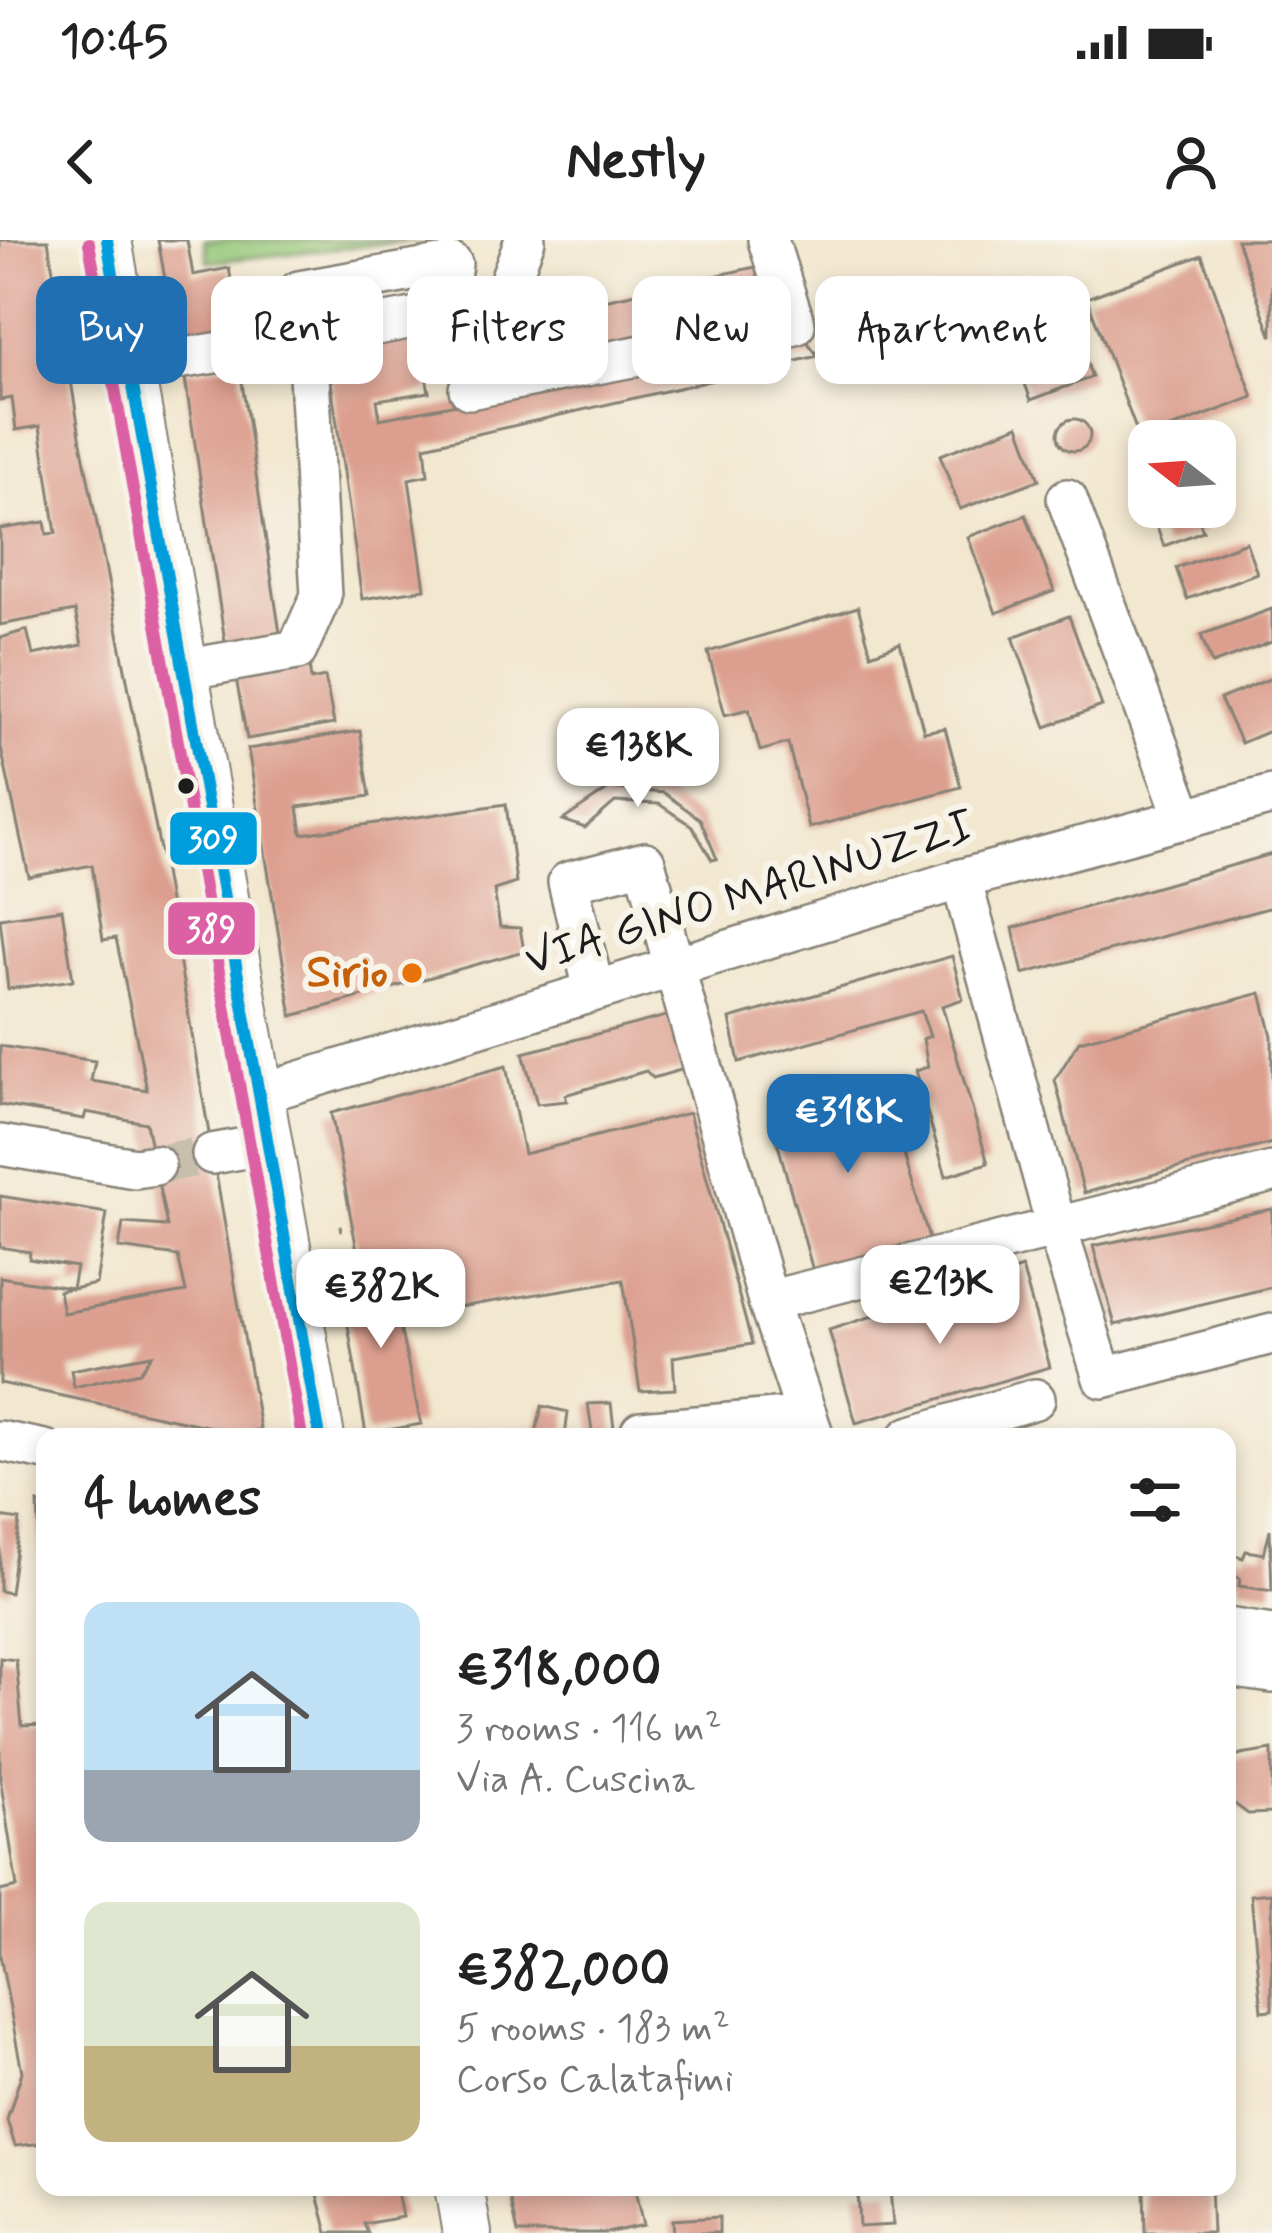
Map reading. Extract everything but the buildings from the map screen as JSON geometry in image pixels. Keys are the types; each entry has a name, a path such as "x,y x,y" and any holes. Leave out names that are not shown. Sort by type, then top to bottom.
{"main road":[{"path":"107,240 113,276"},
{"path":"132,384 318,1428"},
{"path":"461,2196 467,2233"}],"street":[{"path":"561,240 524,245 469,389 795,325 768,240"},
{"path":"183,670 297,650 321,596 307,338 187,358"},
{"path":"1066,499 1185,819"},
{"name":"VIA GINO MARINUZZI","path":"259,1094 962,880 1272,795"},
{"path":"595,990 568,882 645,862 768,1301 810,1427 768,1428"},
{"path":"962,880 1103,1378 1272,1334"},
{"path":"212,1154 267,1144"},
{"path":"0,1145 135,1168 154,1165"},
{"path":"768,1301 1272,1172"},
{"path":"939,1428 1035,1399"},
{"path":"0,1441 36,1448"},
{"path":"1236,1629 1272,1635"},
{"path":"1236,1668 1272,1673"}],"path":[{"path":"339,1229 353,1227"}],"green space":[{"path":"204,240 421,240 208,262"}],"tunnel":[{"path":"155,1165 212,1154"}],"transit line":[{"name":"309","path":"107,240 318,1428"},
{"name":"389","path":"89,243 300,1428"}],"place":[{"name":"Sirio","path":"412,973"}]}
